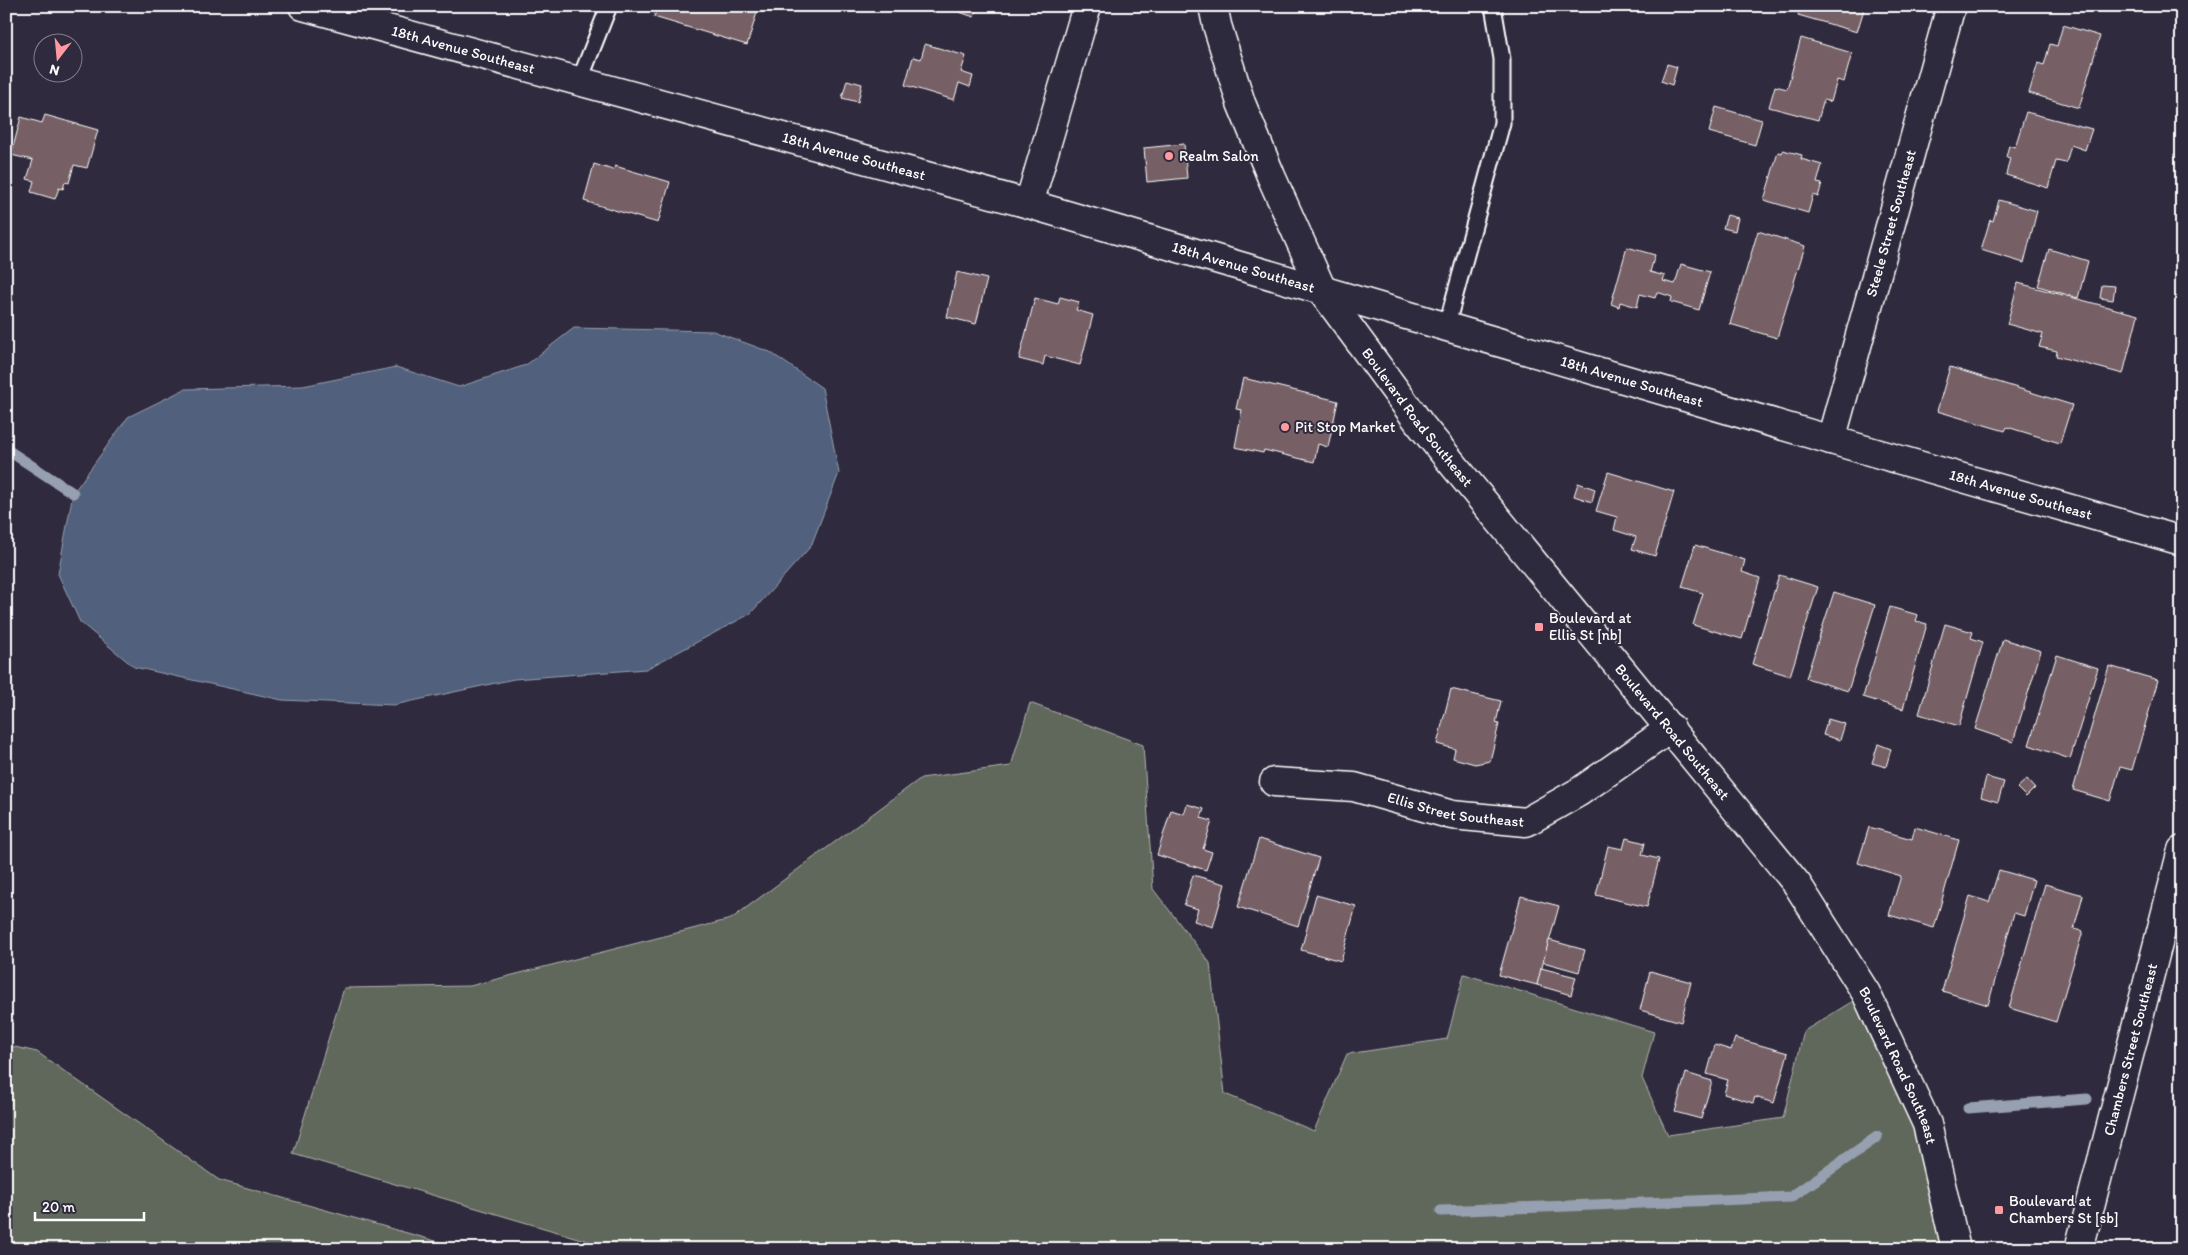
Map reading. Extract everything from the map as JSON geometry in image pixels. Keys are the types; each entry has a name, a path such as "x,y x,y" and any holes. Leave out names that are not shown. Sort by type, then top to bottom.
{"street":[{"name":"18th Avenue Southeast","path":"303,6 1029,204 1446,328 2182,541"},
{"path":"1029,204 1087,6"},
{"name":"Boulevard Road Southeast","path":"1213,6 1241,103 1271,176 1323,292 1420,424 1797,884 1866,993 1927,1124 1956,1249"},
{"name":"Steele Street Southeast","path":"1831,440 1952,6"},
{"name":"Ellis Street Southeast","path":"1274,782 1354,787 1452,815 1526,822 1580,792 1671,728"},
{"name":"Chambers Street Southeast","path":"2079,1249 2182,850"}],"lane":[{"path":"579,82 610,6"},
{"path":"1446,328 1502,123 1502,59 1493,6"}],"shaded area":[{"path":"1030,703 1143,745 1153,889 1210,963 1225,1094 1314,1131 1347,1054 1447,1039 1464,974 1654,1032 1642,1078 1668,1135 1783,1118 1804,1031 1866,993 1927,1124 1956,1249 615,1249 293,1154 344,988 470,986 731,919 921,778 1011,766"},
{"path":"6,1045 37,1052 219,1180 464,1249 6,1249"}],"water":[{"path":"574,328 713,331 770,352 822,388 839,473 811,546 750,614 646,669 514,679 394,705 282,700 134,667 80,622 58,574 73,493 128,417 185,389 303,386 396,367 459,387 526,365"}],"building":[{"path":"658,6 759,6 747,45 654,17"},
{"path":"942,6 978,6 974,17"},
{"path":"1800,6 1865,6 1857,32 1798,15"},
{"path":"2063,25 2100,36 2079,108 2029,93 2038,63 2044,65 2050,44 2057,46"},
{"path":"1801,38 1852,53 1844,82 1837,80 1831,102 1824,100 1818,120 1769,107 1775,86 1787,89"},
{"path":"925,44 966,56 961,72 973,76 970,87 959,83 954,100 905,85 913,57 921,59"},
{"path":"1667,64 1677,67 1672,85 1661,81"},
{"path":"847,80 862,84 858,102 842,98"},
{"path":"1716,107 1762,120 1755,145 1709,132"},
{"path":"2026,112 2092,129 2085,150 2071,145 2066,163 2056,161 2048,188 2006,175 2010,158 2006,157 2009,145 2015,147"},
{"path":"45,115 98,130 87,168 74,165 69,183 65,182 63,189 59,188 55,199 31,192 34,181 27,179 33,160 11,155 21,117 42,123"},
{"path":"1184,144 1187,178 1147,182 1144,148"},
{"path":"1783,150 1802,155 1801,159 1822,165 1817,183 1822,184 1818,197 1813,195 1808,213 1764,200 1778,152 1782,153"},
{"path":"2180,160 2182,160 2182,180 2175,179"},
{"path":"594,164 613,170 615,166 670,182 658,223 584,201"},
{"path":"1999,200 2037,211 2024,263 1981,250 1990,220 1993,221"},
{"path":"1727,215 1738,218 1735,231 1723,228"},
{"path":"1758,231 1805,246 1777,338 1730,324"},
{"path":"1627,247 1655,255 1650,272 1665,276 1663,281 1675,284 1681,264 1710,272 1699,310 1671,302 1672,297 1657,292 1655,298 1640,294 1637,307 1620,302 1619,307 1611,304"},
{"path":"2049,249 2088,261 2078,298 2038,286"},
{"path":"957,272 987,279 976,324 947,317"},
{"path":"2018,283 2138,315 2123,374 2056,356 2057,351 2039,347 2043,334 2007,324"},
{"path":"2102,285 2115,286 2113,300 2100,298"},
{"path":"1060,297 1079,302 1076,310 1093,315 1080,365 1045,356 1043,365 1019,359 1035,298 1058,304"},
{"path":"1950,367 2072,405 2060,443 2007,427 2005,431 1937,411"},
{"name":"Pit Stop Market","path":"1243,378 1338,401 1328,447 1318,444 1314,462 1264,450 1263,453 1235,447 1242,410 1236,409"},
{"path":"1608,472 1674,492 1655,556 1632,549 1636,537 1614,530 1617,517 1596,511"},
{"path":"1578,483 1595,489 1592,502 1574,496"},
{"path":"1695,545 1745,560 1742,572 1760,578 1742,639 1693,625 1703,593 1682,587"},
{"path":"1779,575 1818,587 1790,676 1752,664"},
{"path":"1834,592 1875,605 1848,691 1806,678"},
{"path":"1890,607 1918,615 1916,621 1927,624 1903,709 1863,697"},
{"path":"1945,624 1973,632 1971,638 1983,642 1959,726 1919,714"},
{"path":"2003,639 2041,651 2013,742 1975,729"},
{"path":"2057,655 2098,668 2070,759 2029,745"},
{"path":"2109,666 2158,680 2132,770 2120,767 2110,801 2073,790"},
{"path":"1451,689 1501,701 1496,723 1499,724 1490,761 1475,764 1453,758 1455,749 1437,744"},
{"path":"1828,719 1845,724 1840,740 1823,735"},
{"path":"1878,744 1891,749 1886,767 1872,763"},
{"path":"1986,777 2004,782 1998,802 1981,797"},
{"path":"2027,779 2035,788 2026,797 2017,788"},
{"path":"1187,804 1204,809 1201,818 1212,821 1203,849 1212,852 1206,870 1157,855 1171,810 1184,814"},
{"path":"1869,827 1912,839 1915,827 1959,840 1934,928 1889,915 1901,876 1858,863"},
{"path":"1626,838 1645,843 1642,855 1659,859 1647,907 1596,895 1608,846 1623,849"},
{"path":"1259,839 1319,858 1298,926 1238,907"},
{"path":"1999,870 2034,880 2024,916 2014,913 1988,1005 1942,991 1970,896 1989,902"},
{"path":"1193,875 1225,884 1213,927 1194,921 1198,909 1184,905"},
{"path":"2045,884 2083,895 2074,929 2083,931 2056,1022 2009,1008"},
{"path":"1316,895 1356,906 1341,961 1301,950"},
{"path":"1521,896 1559,906 1537,985 1499,975"},
{"path":"1549,940 1585,950 1579,972 1543,962"},
{"path":"1541,968 1576,977 1571,995 1537,985"},
{"path":"1650,971 1691,982 1681,1022 1640,1010"},
{"path":"1735,1038 1788,1053 1774,1103 1755,1097 1753,1103 1724,1094 1728,1080 1707,1074 1715,1045 1731,1050"},
{"path":"1686,1073 1712,1081 1701,1119 1675,1112"}],"waterway":[{"path":"6,449 73,493"},
{"path":"1968,1108 2087,1099"},
{"path":"1441,1211 1791,1197 1877,1137"}],"place":[{"name":"Realm Salon","path":"1169,156"},
{"name":"Pit Stop Market","path":"1285,427"},
{"name":"Boulevard at Ellis St [nb]","path":"1539,627"},
{"name":"Boulevard at Chambers St [sb]","path":"1999,1210"}]}
